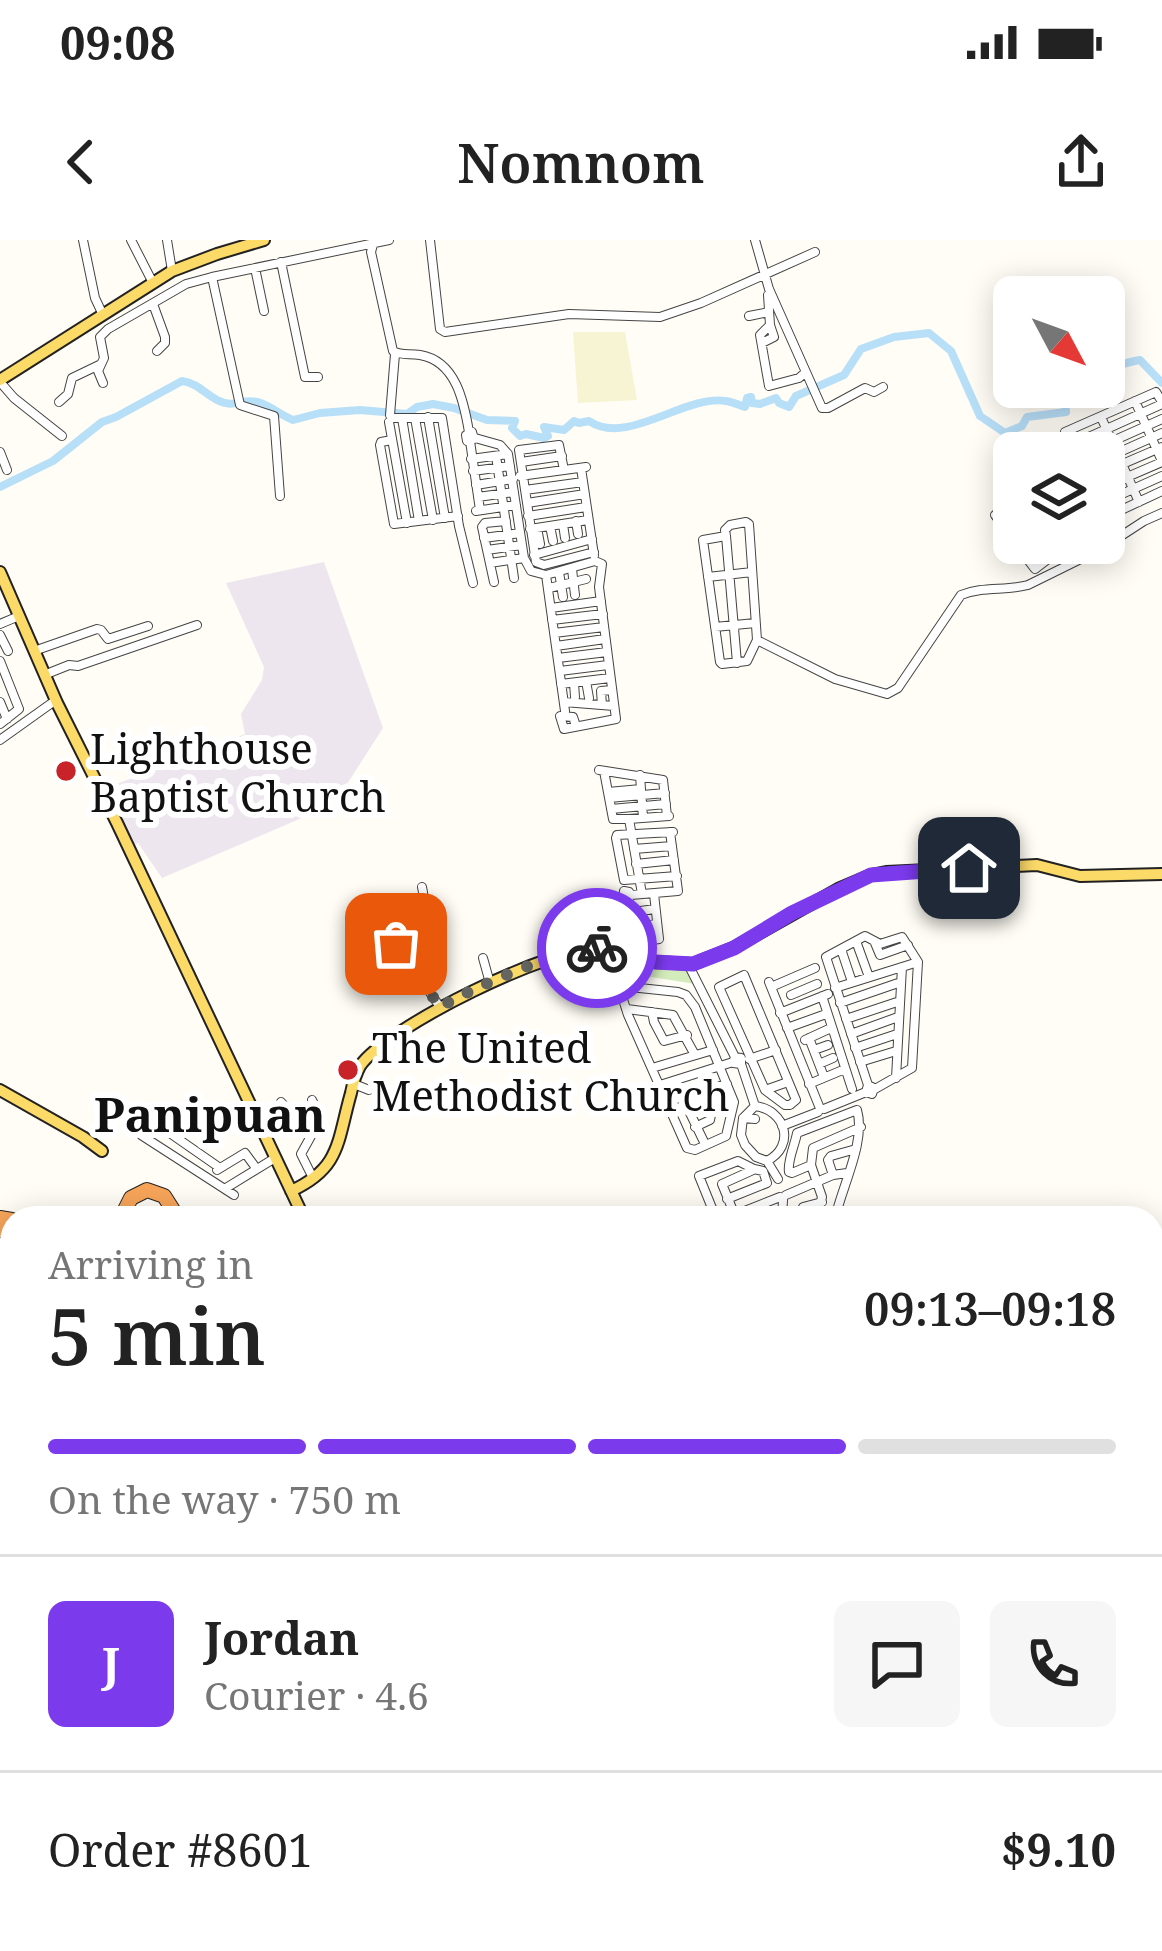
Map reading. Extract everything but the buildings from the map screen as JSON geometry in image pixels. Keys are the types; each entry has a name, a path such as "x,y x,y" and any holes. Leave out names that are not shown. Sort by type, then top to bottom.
{"highway":[{"path":"126,1206 143,1191 160,1193 169,1206"}],"main road":[{"path":"4,376 162,275 217,248 249,240"},
{"path":"217,248 264,240"},
{"path":"0,572 8,618 34,651 298,1206"},
{"path":"291,1191 314,1179 332,1160 352,1084 371,1055 440,1007 578,949 636,952 693,965 734,948 838,889 886,872 1036,865 1080,876 1162,874"},
{"path":"0,1090 102,1151"}],"street":[{"path":"83,240 102,313"},
{"path":"131,240 172,291"},
{"path":"162,275 167,240"},
{"path":"104,383 98,370 104,358 102,334 172,291 186,284 389,240"},
{"path":"430,240 443,332 562,314 660,317 766,278 815,252"},
{"path":"755,240 766,278 770,326 760,334 769,386 806,372"},
{"path":"374,242 371,252 395,354 392,440 407,523 458,516"},
{"path":"762,260 778,269"},
{"path":"281,262 304,376 318,377"},
{"path":"255,268 264,311"},
{"path":"212,278 239,404 274,415 280,496"},
{"path":"766,278 819,405 825,409 865,388 874,392 883,387"},
{"path":"153,304 165,337 157,350"},
{"path":"749,316 769,312"},
{"path":"395,354 419,355 442,365 456,382 466,412 477,511 584,494"},
{"path":"59,402 68,394 72,378 100,364"},
{"path":"4,376 14,398 62,436"},
{"path":"1066,432 1156,392 1162,403 1101,432"},
{"path":"1125,478 1162,461 1135,401"},
{"path":"393,416 442,418 472,583"},
{"path":"393,416 419,521"},
{"path":"428,417 445,518"},
{"path":"1101,417 1108,432"},
{"path":"415,418 433,520"},
{"path":"1125,435 1162,419"},
{"path":"1125,449 1162,433"},
{"path":"470,438 500,445 508,454 516,472 523,518 541,544"},
{"path":"516,472 520,449 556,444 564,470"},
{"path":"1125,463 1159,448"},
{"path":"0,452 7,470"},
{"path":"471,458 508,454"},
{"path":"496,456 498,468 504,507 506,521 512,560 516,574 493,579 483,524 506,521 586,507"},
{"path":"473,471 583,467 594,556 602,564 599,587 617,721 601,714 561,711"},
{"path":"1125,470 1139,502"},
{"path":"476,485 500,481 516,472"},
{"path":"1125,493 1162,476"},
{"path":"478,497 583,482"},
{"path":"1125,512 1162,491"},
{"path":"1125,534 1162,513"},
{"path":"484,538 588,520"},
{"path":"576,521 578,534"},
{"path":"726,536 703,540 719,662 737,663 748,661 758,640 748,522 730,524 725,530 726,536 735,625 737,663"},
{"path":"563,524 565,538"},
{"path":"550,526 553,541"},
{"path":"522,545 529,530"},
{"path":"529,530 531,571 559,572 584,565 594,556"},
{"path":"490,563 592,538"},
{"path":"487,550 522,545"},
{"path":"522,545 544,565 594,556"},
{"path":"758,640 835,679 887,694 898,688 964,593 1028,585 1072,564"},
{"path":"584,565 590,588 599,587"},
{"path":"572,568 575,595"},
{"path":"559,572 563,598"},
{"path":"708,577 752,572"},
{"path":"546,575 565,731 614,706"},
{"path":"548,588 586,579"},
{"path":"551,608 601,601"},
{"path":"553,620 603,614"},
{"path":"715,627 756,623"},
{"path":"44,675 196,625"},
{"path":"34,651 97,629 108,639 148,626"},
{"path":"554,633 604,627"},
{"path":"556,646 605,639"},
{"path":"558,658 608,652"},
{"path":"0,661 19,709 3,722"},
{"path":"560,671 608,665"},
{"path":"561,685 610,678"},
{"path":"586,681 589,698"},
{"path":"574,683 575,697"},
{"path":"601,714 601,692 612,689"},
{"path":"0,740 56,700"},
{"path":"0,702 3,722"},
{"path":"561,711 573,717 576,726"},
{"path":"602,770 640,775 665,780 668,816 613,820 602,770"},
{"path":"640,775 643,818"},
{"path":"610,800 642,797"},
{"path":"610,800 666,798"},
{"path":"629,819 639,878 626,913 636,952 659,940 654,894"},
{"path":"633,896 678,891 672,832 616,836 623,879 676,876"},
{"path":"634,849 672,846"},
{"path":"636,864 674,860"},
{"path":"422,887 421,913 396,944 440,1007"},
{"path":"626,913 655,909"},
{"path":"630,927 657,924"},
{"path":"782,1126 912,1068 917,962 902,937 875,943 865,936 826,957 826,1014 852,1089"},
{"path":"856,941 869,977"},
{"path":"841,949 852,982"},
{"path":"483,958 490,983"},
{"path":"786,982 792,998 917,962"},
{"path":"693,965 740,1061 753,1107"},
{"path":"896,1078 902,967"},
{"path":"740,1061 785,1105 796,1100 778,1068 787,1028 770,985 814,969 824,990 840,1003 870,1089"},
{"path":"740,1061 748,1040 719,985 746,976 820,1109"},
{"path":"840,1003 901,982"},
{"path":"615,986 678,992 695,1006 734,1102 727,1133 687,1148 627,1009 615,986"},
{"path":"780,1012 824,990"},
{"path":"727,1004 738,1000"},
{"path":"846,1019 899,1001"},
{"path":"627,1009 674,1015 695,1055"},
{"path":"652,1012 664,1041 686,1035"},
{"path":"787,1028 826,1014"},
{"path":"851,1034 898,1017"},
{"path":"824,1077 807,1039 831,1028"},
{"path":"855,1048 897,1034"},
{"path":"814,1050 828,1045"},
{"path":"660,1085 785,1048"},
{"path":"652,1068 713,1050"},
{"path":"860,1062 896,1051"},
{"path":"819,1064 833,1058"},
{"path":"809,1084 845,1069"},
{"path":"765,1090 788,1082"},
{"path":"352,1084 369,1090"},
{"path":"666,1102 728,1084"},
{"path":"695,1127 710,1120 715,1100 712,1089"},
{"path":"280,1102 295,1130"},
{"path":"308,1103 316,1127 301,1154 314,1179"},
{"path":"705,1144 691,1111 713,1106"},
{"path":"769,1108 753,1107 742,1118 741,1135 778,1179 783,1206"},
{"path":"742,1118 758,1118 769,1108"},
{"path":"729,1206 722,1184 765,1165 783,1146 782,1126 769,1108"},
{"path":"811,1165 789,1172 797,1133 859,1112 861,1136 838,1206"},
{"path":"262,1132 290,1117"},
{"path":"220,1168 151,1120 147,1122 141,1135 234,1195"},
{"path":"821,1206 811,1165 814,1146 861,1127"},
{"path":"833,1175 829,1158 856,1149"},
{"path":"207,1177 245,1153 256,1168"},
{"path":"224,1188 275,1158"},
{"path":"711,1206 699,1176 737,1161 765,1165"},
{"path":"727,1199 767,1184 765,1165"},
{"path":"759,1206 848,1173"},
{"path":"809,1206 822,1202"}],"shaded area":[{"path":"573,332 625,332 637,400 578,403"},
{"path":"324,562 383,728 338,798 162,878 138,843 132,847 104,789 245,734 241,714 262,680 264,667 226,583"}],"green space":[{"path":"594,955 688,970 695,984 600,974"}],"waterway":[{"path":"0,487 53,461 102,422 182,381 223,403 257,402 293,420 360,410 407,414 433,404 487,420 515,421 512,428 520,436 544,438 548,436 544,427 564,430 574,421 589,421 621,428 710,401 745,407 747,398 760,404 776,398 789,407 796,396 844,375 861,349 894,337 929,333 951,351 980,416 1005,433 1022,426 1027,417 1066,412 1066,408"},
{"path":"1125,364 1140,360 1162,383"}],"way so far":[{"path":"396,944 440,1007 578,949 597,948"}],"place":[{"name":"Lighthouse Baptist Church","path":"66,771"},
{"name":"The United Methodist Church","path":"348,1070"}],"district":[{"name":"Panipuan","path":"210,1113"}],"route":[{"path":"597,948 655,962 693,964 734,948 792,913 871,875 969,868"}]}
